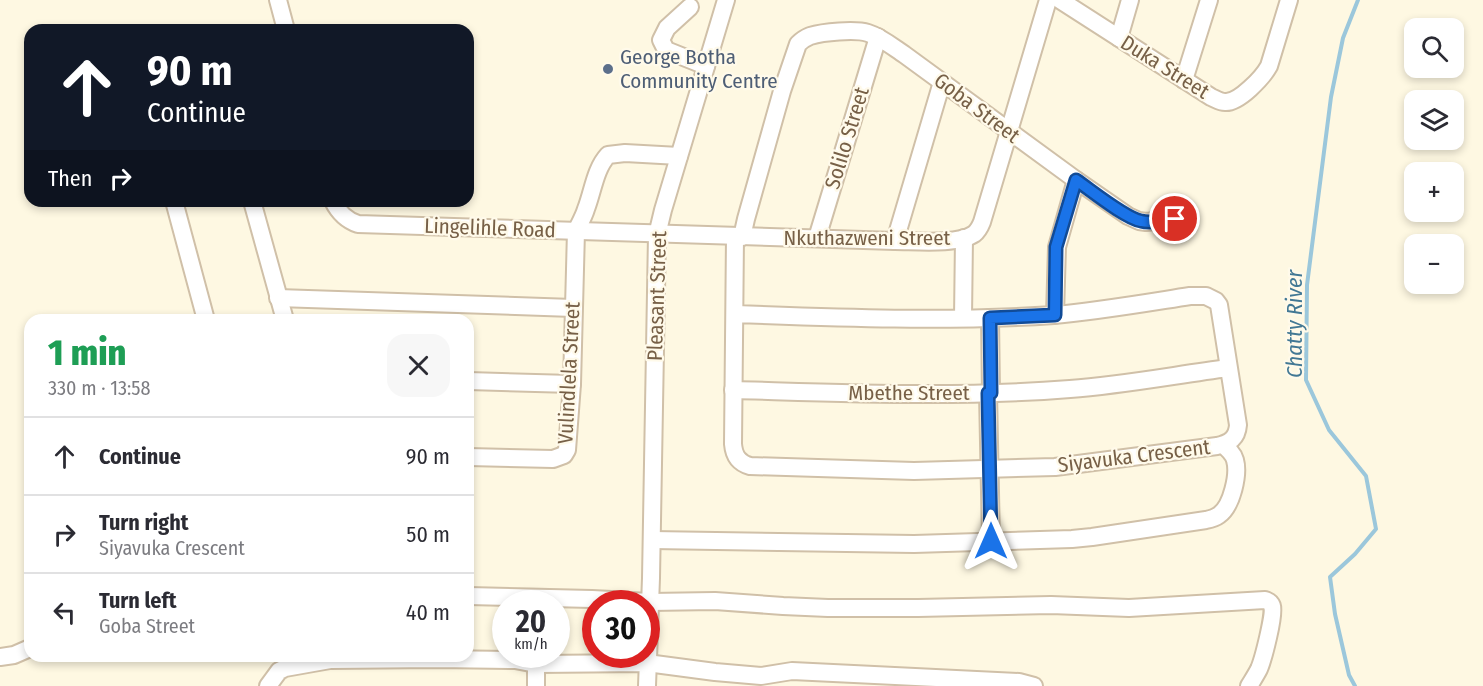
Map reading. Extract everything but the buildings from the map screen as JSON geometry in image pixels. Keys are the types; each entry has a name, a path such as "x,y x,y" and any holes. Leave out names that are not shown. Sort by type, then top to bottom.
{"street":[{"path":"278,0 285,24"},
{"name":"Pleasant Street","path":"650,590 657,235 726,0"},
{"name":"Nkuthazweni Street","path":"657,235 895,242 944,241 964,238 975,233 982,222 1048,0"},
{"name":"Duka Street","path":"1060,0 1212,97 1224,102 1242,95 1261,78 1269,66 1289,0"},
{"path":"1119,38 1130,0"},
{"path":"1185,80 1209,0"},
{"path":"690,7 667,28 661,40 666,50 706,66"},
{"name":"Siyavuka Crescent","path":"735,314 837,318 990,318 1055,315 1190,296 1206,296 1216,301 1221,310 1238,424 1235,438 1222,445 1055,467 914,471 750,466 737,460 733,450 733,390 735,314 739,237 794,54 802,40 812,36 856,31 878,38"},
{"name":"Goba Street","path":"878,38 1122,212 1139,221 1155,222 1175,219"},
{"name":"Solilo Street","path":"817,238 878,38"},
{"path":"895,242 942,82"},
{"path":"576,231 586,210 602,163 608,155 625,153 679,156"},
{"path":"1055,315 1056,247 1076,180"},
{"path":"176,207 204,314"},
{"path":"254,207 283,314"},
{"name":"Lingelihle Road","path":"337,207 344,217 358,224 657,235"},
{"name":"Vulindlela Street","path":"474,457 544,460 553,459 567,450 572,384 576,231"},
{"path":"963,318 964,238"},
{"path":"278,298 573,308"},
{"path":"990,318 991,541"},
{"name":"Mbethe Street","path":"733,390 989,393 1072,389 1228,368"},
{"path":"474,381 572,384"},
{"path":"652,540 914,544 1092,537 1216,517 1226,508 1234,485 1235,458 1222,445"},
{"path":"474,596 582,599"},
{"path":"660,602 715,601 828,608 1086,605 1128,608 1265,600 1272,605 1272,613 1264,656 1249,686"},
{"path":"0,657 24,651"},
{"path":"474,659 492,659"},
{"path":"268,686 279,671 294,665 316,662"},
{"path":"660,665 761,681 792,671 1019,682 1034,686"},
{"path":"536,668 536,686"},
{"name":"Pleasant Street","path":"647,668 647,686"}],"waterway":[{"name":"Chatty River","path":"1355,686 1349,675 1335,614 1330,577 1355,554 1376,529 1366,476 1329,430 1306,380 1307,285 1331,97 1343,38 1358,0"}],"place":[{"name":"George Botha Community Centre","path":"608,69"}],"route":[{"path":"991,541 988,393 991,393 990,318 1055,315 1056,247 1076,180 1128,216 1139,221 1155,222 1175,219"}]}
